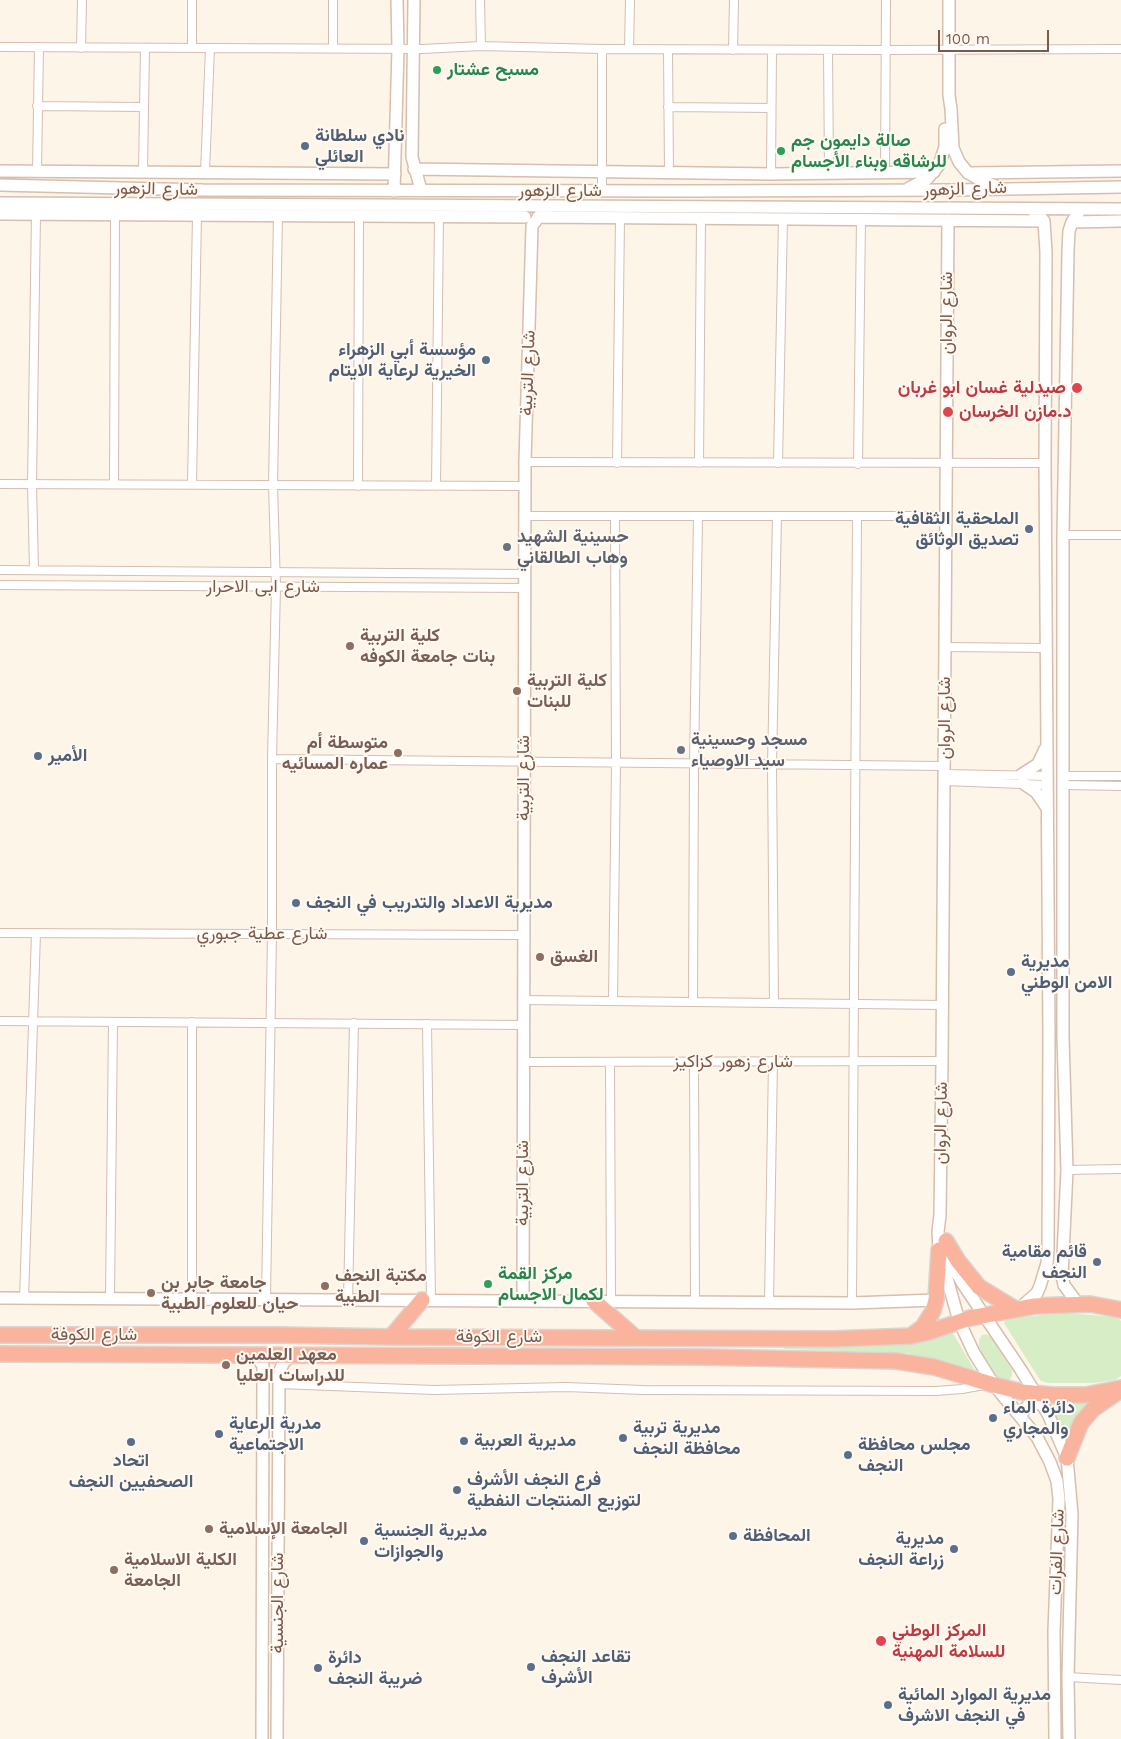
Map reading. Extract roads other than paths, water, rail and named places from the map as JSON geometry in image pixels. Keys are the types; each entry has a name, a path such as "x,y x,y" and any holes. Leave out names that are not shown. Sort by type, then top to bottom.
{"highway":[{"path":"943,1246 979,1287 1018,1308"},
{"path":"911,1336 923,1327 930,1318 936,1300 943,1246"},
{"path":"391,1338 426,1300"},
{"path":"594,1301 636,1338"},
{"name":"شارع الكوفة","path":"0,1334 246,1335 391,1338 832,1339 911,1336 982,1315 1049,1304 1102,1306 1121,1310"},
{"path":"246,1335 250,1336 256,1343 253,1354"},
{"name":"شارع الكوفة","path":"0,1354 683,1357 896,1361 941,1368 1038,1399 1053,1395 1086,1395 1121,1389"},
{"path":"1067,1458 1081,1424 1093,1409 1121,1389"}],"main road":[{"path":"394,190 398,49 397,0"},
{"path":"414,0 412,152 414,169 421,190"},
{"path":"949,0 949,95 954,148 959,162 968,173 984,182 1005,188"},
{"path":"398,32 414,31"},
{"path":"903,190 921,183 939,165 944,153 945,116 949,95"},
{"path":"414,169 771,174 934,172"},
{"path":"0,171 395,174"},
{"path":"15,171 15,185"},
{"path":"968,173 1121,171"},
{"path":"310,172 310,190"},
{"path":"802,174 803,191"},
{"name":"شارع الزهور","path":"0,185 191,190 602,191 803,191 1121,186"},
{"path":"160,189 164,196 161,204"},
{"path":"191,190 188,197 191,204"},
{"path":"665,191 669,198 667,206"},
{"path":"690,191 688,199 692,207"},
{"name":"شارع الزهور","path":"0,203 191,204 309,210 509,206 667,206 894,214 1031,209 1121,209"},
{"path":"509,206 532,220"},
{"path":"532,220 549,206"},
{"path":"1018,1308 1036,1293 1047,1263 1050,1038 1046,745 1046,238 1044,220 1031,209"},
{"path":"1078,1304 1064,1285 1062,1276 1066,1170 1063,1038 1063,535 1069,231 1072,222 1081,209"},
{"path":"0,214 278,215 309,210 359,216 439,216 532,220 620,218 862,219 894,214 948,220 1044,220"},
{"name":"شارع التربية","path":"523,1301 525,462 532,220"},
{"name":"شارع الروان","path":"948,220 943,1004 940,1215 938,1232 953,1267 982,1315 1021,1370 1038,1399"},
{"path":"1072,222 1121,221"},
{"path":"1046,285 1068,284"},
{"path":"1046,704 1063,704"},
{"path":"1046,745 1045,752 1038,764 1023,780 1041,798 1048,811"},
{"path":"1050,1038 1056,1041 1063,1038"},
{"name":"شارع الروان","path":"943,1246 959,1321 991,1384"},
{"path":"0,1298 852,1303 936,1300"},
{"name":"شارع الجنسية","path":"253,1354 259,1359 262,1366 263,1384 262,1739"},
{"name":"شارع الجنسية","path":"277,1739 279,1384 280,1370 284,1362 294,1354"},
{"path":"263,1384 279,1384"},
{"name":"شارع الفرات","path":"991,1384 1022,1418 1042,1446 1057,1481 1054,1631 1055,1739"},
{"path":"1022,1418 1022,1413 1028,1405 1038,1399"},
{"name":"شارع الفرات","path":"1038,1399 1055,1428 1067,1458 1072,1514 1068,1678 1069,1739"},
{"path":"262,1488 270,1485 278,1488"}],"street":[{"path":"81,48 82,0"},
{"path":"192,0 192,48"},
{"path":"333,0 333,48"},
{"path":"480,0 481,46"},
{"path":"629,49 630,0"},
{"path":"733,50 734,0"},
{"path":"884,173 886,0"},
{"path":"0,47 413,49 481,46 668,50 1121,49"},
{"path":"37,171 39,47"},
{"path":"143,171 145,48"},
{"path":"205,172 210,48"},
{"path":"602,49 602,191"},
{"path":"668,50 669,173"},
{"path":"771,174 772,50"},
{"path":"828,50 830,174"},
{"path":"37,106 143,106"},
{"path":"668,107 771,108"},
{"path":"34,570 32,484 36,214"},
{"path":"114,484 115,214"},
{"path":"192,484 197,215"},
{"path":"266,1299 272,934 272,759 276,587 273,485 278,215"},
{"path":"358,486 359,216"},
{"path":"436,486 439,216"},
{"path":"616,462 620,218"},
{"path":"699,463 701,218"},
{"path":"778,463 783,219"},
{"path":"858,464 862,219"},
{"path":"525,462 1045,463"},
{"path":"0,484 525,486"},
{"path":"525,516 946,516"},
{"path":"613,1001 616,763 615,516"},
{"path":"693,1002 698,516"},
{"path":"774,1003 772,764 777,516"},
{"path":"852,1303 858,516"},
{"path":"1063,535 1121,535"},
{"name":"شارع ابی الاحرار","path":"0,570 525,574"},
{"name":"شارع ابی الاحرار","path":"0,585 526,588"},
{"path":"945,647 1046,648"},
{"path":"272,759 856,765 944,774 1047,781"},
{"path":"1064,781 1121,776"},
{"path":"1064,781 1121,786"},
{"name":"شارع عطية جبوري","path":"0,933 524,935"},
{"path":"24,1299 36,933"},
{"path":"523,1000 943,1004"},
{"path":"0,1021 523,1025"},
{"path":"110,1298 113,1022"},
{"path":"192,1022 192,1298"},
{"path":"348,1300 354,1024"},
{"path":"426,1300 427,1024"},
{"name":"شارع زهور كزاكيز","path":"523,1062 942,1061"},
{"path":"610,1062 611,1301"},
{"path":"694,1062 695,1302"},
{"path":"770,1302 773,1062"},
{"path":"1066,1170 1121,1169"},
{"path":"279,1384 434,1390 566,1387 643,1390 936,1391 991,1384"},
{"path":"1068,1678 1121,1680"}],"place":[{"name":"مسبح عشتار","path":"437,70"},
{"name":"نادي سلطانة العائلي","path":"305,146"},
{"name":"صالة دايمون جم للرشاقه وبناء الأجسام","path":"781,151"},
{"name":"مؤسسة أبي الزهراء الخيرية لرعاية الايتام","path":"486,360"},
{"name":"صيدلية غسان ابو غربان","path":"1077,388"},
{"name":"د.مازن الخرسان","path":"948,412"},
{"name":"الملحقية الثقافية تصديق الوثائق","path":"1029,529"},
{"name":"حسينية الشهيد وهاب الطالقاني","path":"507,547"},
{"name":"كلية التربية بنات جامعة الكوفه","path":"350,646"},
{"name":"كلية التربية للبنات","path":"517,691"},
{"name":"مسجد وحسينية سيد الاوصياء","path":"681,750"},
{"name":"متوسطة أم عماره المسائيه","path":"398,753"},
{"name":"الأمير","path":"38,756"},
{"name":"مديرية الاعداد والتدريب في النجف","path":"296,903"},
{"name":"الغسق","path":"540,957"},
{"name":"مديرية الامن الوطني","path":"1011,972"},
{"name":"قائم مقامية النجف","path":"1097,1262"},
{"name":"مركز القمة لكمال الاجسام","path":"488,1284"},
{"name":"مكتبة النجف الطبية","path":"325,1286"},
{"name":"جامعة جابر بن حيان للعلوم الطبية","path":"151,1293"},
{"name":"معهد العلمين للدراسات العليا","path":"226,1365"},
{"name":"دائرة الماء والمجاري","path":"993,1418"},
{"name":"مدرية الرعاية الاجتماعية","path":"219,1434"},
{"name":"مديرية تربية محافظة النجف","path":"623,1438"},
{"name":"مديرية العربية","path":"464,1441"},
{"name":"اتحاد الصحفيين النجف","path":"131,1442"},
{"name":"مجلس محافظة النجف","path":"848,1455"},
{"name":"فرع النجف الأشرف لتوزيع المنتجات النفطية","path":"457,1490"},
{"name":"الجامعة الإسلامية","path":"209,1529"},
{"name":"المحافظة","path":"733,1536"},
{"name":"مديرية الجنسية والجوازات","path":"364,1541"},
{"name":"مديرية زراعة النجف","path":"954,1549"},
{"name":"الكلية الاسلامية الجامعة","path":"114,1570"},
{"name":"المركز الوطني للسلامة المهنية","path":"881,1641"},
{"name":"تقاعد النجف الأشرف","path":"531,1667"},
{"name":"دائرة ضريبة النجف","path":"318,1668"},
{"name":"مديرية الموارد المائية في النجف الاشرف","path":"888,1705"}]}
